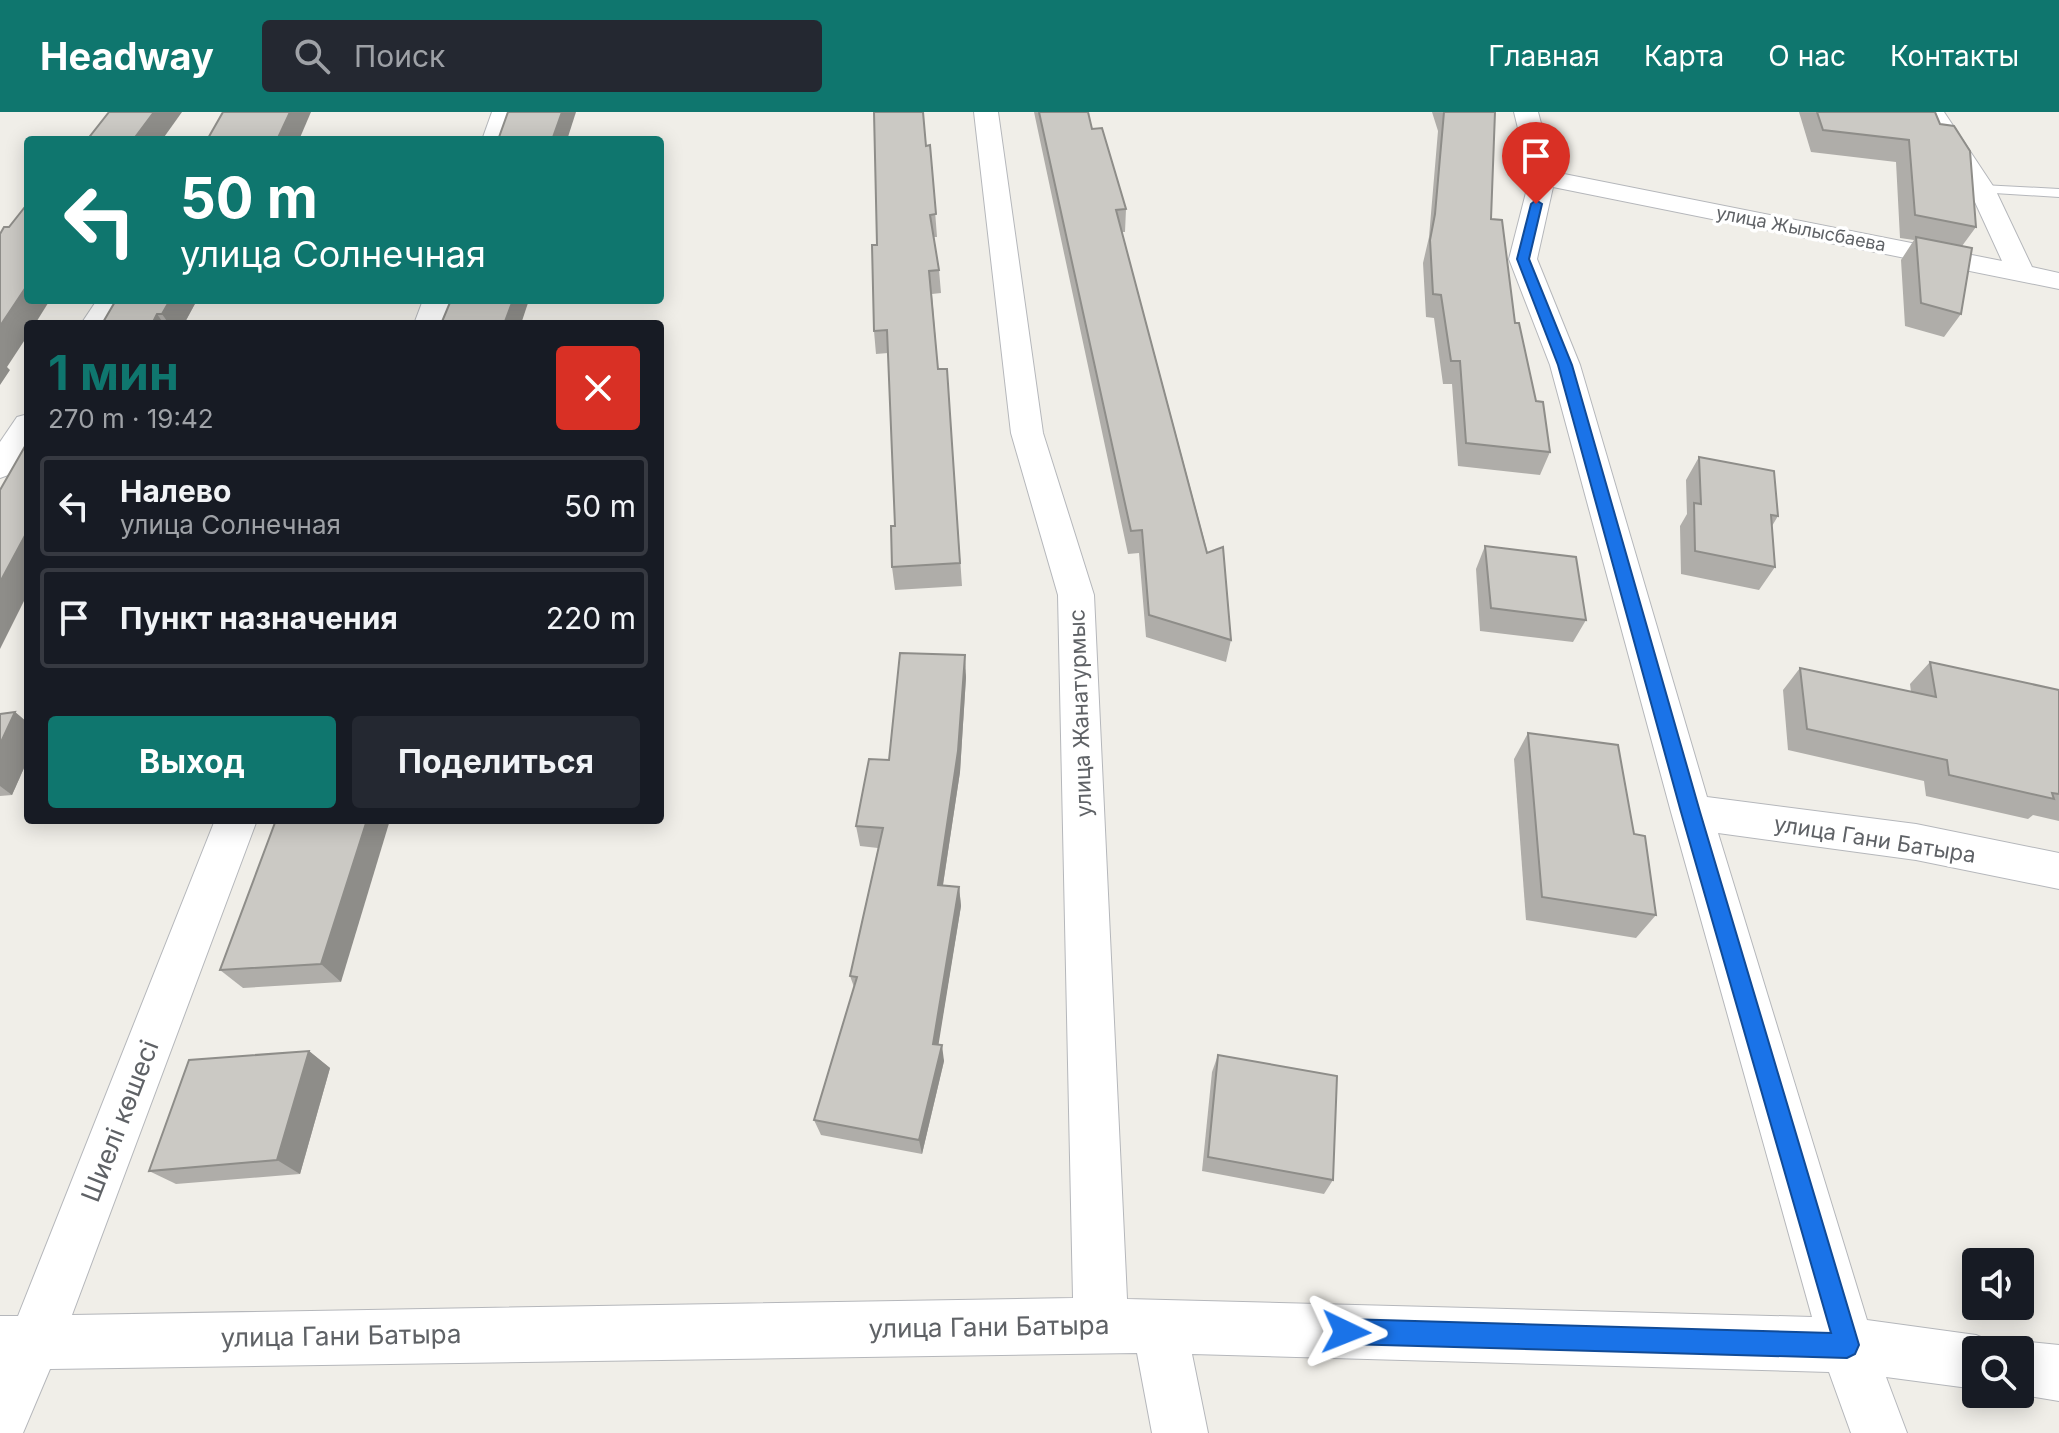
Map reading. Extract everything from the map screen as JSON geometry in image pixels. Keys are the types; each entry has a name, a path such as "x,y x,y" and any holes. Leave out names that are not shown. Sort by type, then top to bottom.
{"street":[{"path":"495,136 504,112"},
{"name":"улица Жанатурмыс","path":"986,112 1027,433 1076,595 1101,1325"},
{"path":"1526,112 1543,177 1523,259 1565,365 1691,812 1847,1345 1879,1433"},
{"path":"1932,112 1982,189 2021,273"},
{"name":"улица Жылысбаева","path":"1543,177 2059,281"},
{"path":"0,467 24,430"},
{"name":"улица Гани Батыра","path":"1691,812 1916,842 2059,871"},
{"name":"Шиелі көшесі","path":"0,1421 18,1342 234,824"},
{"name":"улица Гани Батыра","path":"18,1342 1101,1325 1847,1345 1962,1360"},
{"path":"1159,1326 1180,1433"},
{"path":"2034,1370 2059,1373"}],"lane":[{"path":"1982,189 2059,193"}],"building":[{"path":"109,112 154,112 136,136 90,136"},
{"path":"223,112 290,112 279,136 209,136"},
{"path":"508,112 562,112 553,136 499,136"},
{"path":"874,112 923,112 926,146 930,145 936,214 930,215 939,270 929,271 938,369 947,369 960,563 892,567 891,526 895,526 887,330 874,331 872,245 877,245"},
{"path":"1039,112 1088,112 1092,129 1102,128 1126,209 1116,210 1207,553 1223,547 1231,640 1149,615 1142,530 1131,531"},
{"path":"1444,112 1495,112 1491,219 1502,220 1515,323 1519,323 1536,401 1543,402 1550,452 1466,443 1460,361 1451,361 1441,295 1433,294 1430,240"},
{"path":"1817,112 1935,112 1940,124 1954,126 1970,151 1976,227 1915,215 1909,140 1823,130"},
{"path":"24,208 24,290 0,326 0,234 4,227 9,227"},
{"path":"1916,237 1972,248 1961,314 1921,303"},
{"path":"114,304 168,304 154,320 104,320"},
{"path":"449,304 512,304 506,320 443,320"},
{"path":"24,448 24,537 0,582 0,490"},
{"path":"1699,457 1774,471 1778,516 1771,515 1775,567 1695,551 1694,503 1701,504"},
{"path":"1485,546 1576,557 1586,620 1491,608"},
{"path":"900,653 965,655 958,751 938,885 959,887 933,1044 942,1045 919,1140 814,1120 857,977 850,976 883,828 856,826 869,759 889,760"},
{"path":"1930,662 2059,690 2059,794 2052,793 2054,799 1949,775 1947,760 1807,729 1800,668 1936,697"},
{"path":"15,712 0,744 0,714"},
{"path":"1528,733 1618,745 1634,834 1645,836 1656,915 1542,897"},
{"path":"275,824 366,824 321,964 220,970"},
{"path":"309,1051 277,1160 149,1171 189,1060"},
{"path":"1218,1055 1337,1076 1333,1180 1208,1157"}],"route":[{"path":"1346,1332 1847,1345 1691,812 1565,365 1523,259 1536,204"}]}
